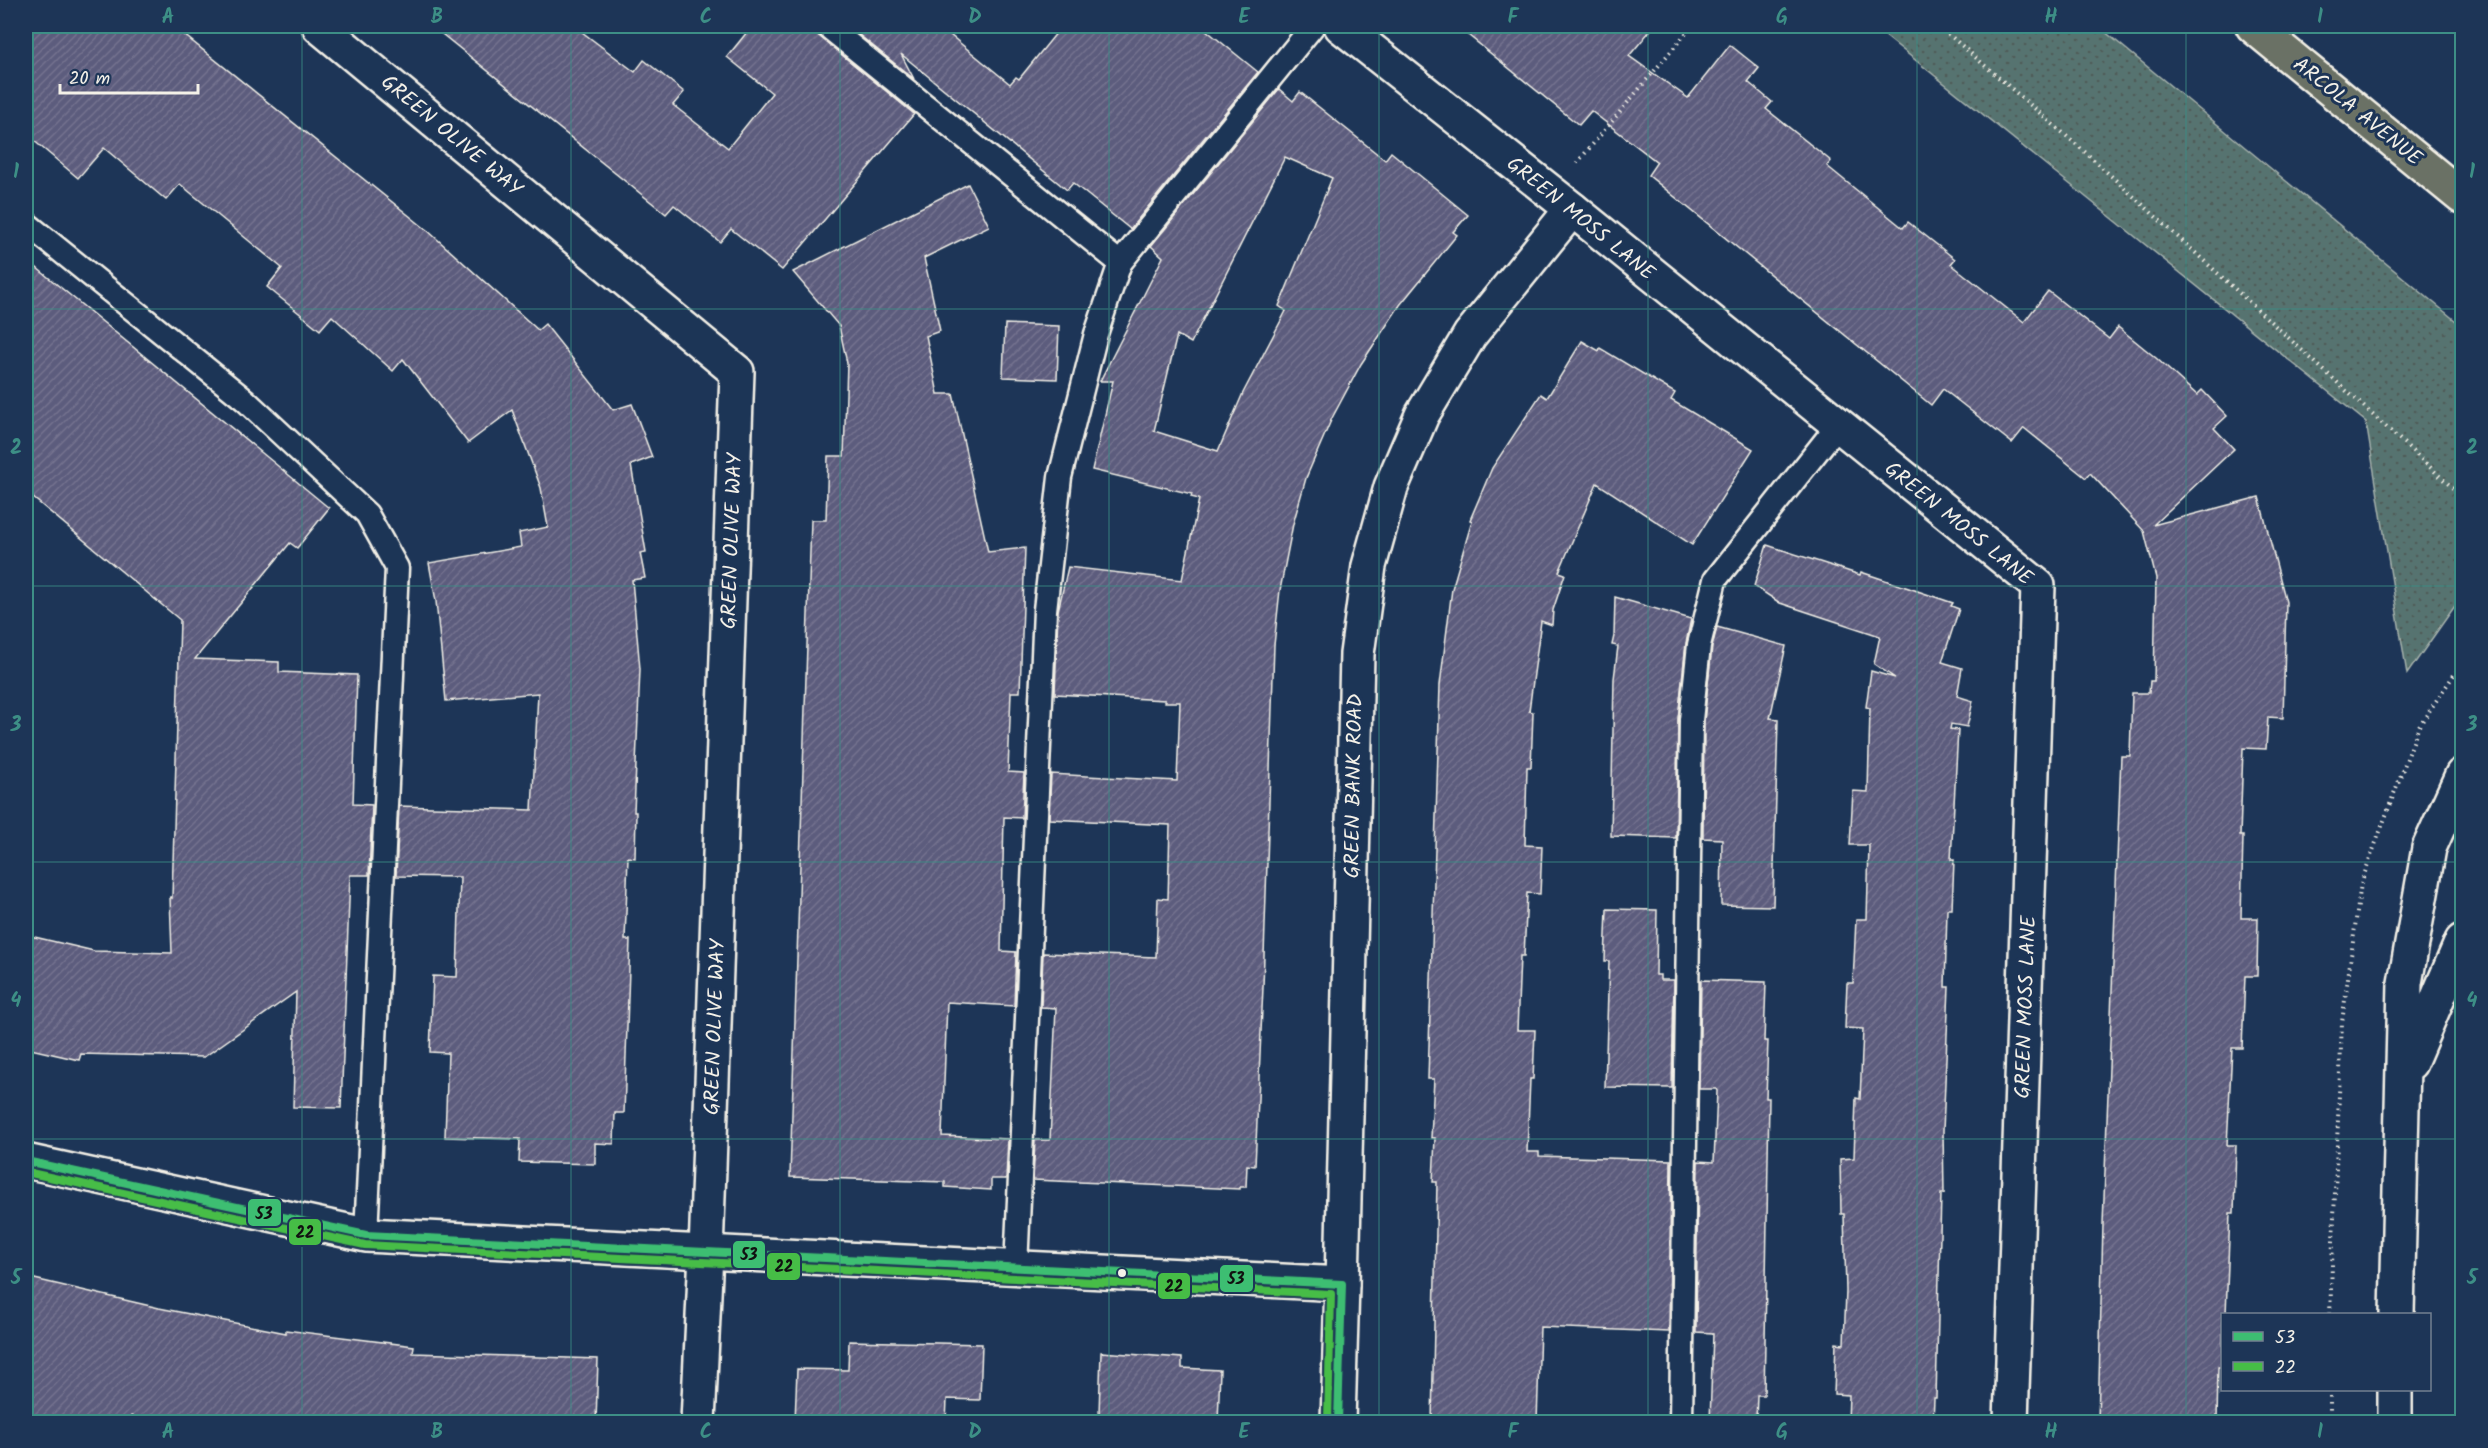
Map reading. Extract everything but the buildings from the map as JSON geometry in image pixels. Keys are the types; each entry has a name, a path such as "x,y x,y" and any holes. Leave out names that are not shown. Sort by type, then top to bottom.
{"main road":[{"name":"ARCOLA AVENUE","path":"2253,26 2463,197"}],"street":[{"name":"GREEN OLIVE WAY","path":"320,26 738,372 706,1253"},
{"name":"GREEN MOSS LANE","path":"1341,26 2038,586 2011,1422"},
{"name":"GREEN BANK ROAD","path":"1338,1422 1357,654 1369,566 1391,487 1422,415 1470,335 1562,202"},
{"path":"2397,1313 2405,983 2429,848 2463,775"},
{"path":"2402,1081 2463,940"},
{"path":"26,1161 366,1234 1341,1284"},
{"path":"698,1422 706,1253"},
{"path":"2395,1391 2395,1422"}],"lane":[{"path":"827,26 1120,263"},
{"path":"1016,1268 1045,610 1060,477 1096,334 1120,263 1313,26"},
{"path":"26,223 245,400 368,514 398,568 366,1234"},
{"path":"1681,1422 1691,720 1699,645 1715,580 1838,425"}],"path":[{"path":"1562,202 1692,26"},
{"path":"1939,26 2085,152 2463,495"},
{"path":"2330,1391 2330,1422"}],"green space":[{"path":"1873,26 2098,26 2462,326 2462,596 2407,674 2366,422"}],"transit line":[{"name":"53","path":"26,1161 366,1235 1342,1284 1338,1422"},
{"name":"22","path":"26,1172 365,1245 1331,1294 1328,1422"}]}
